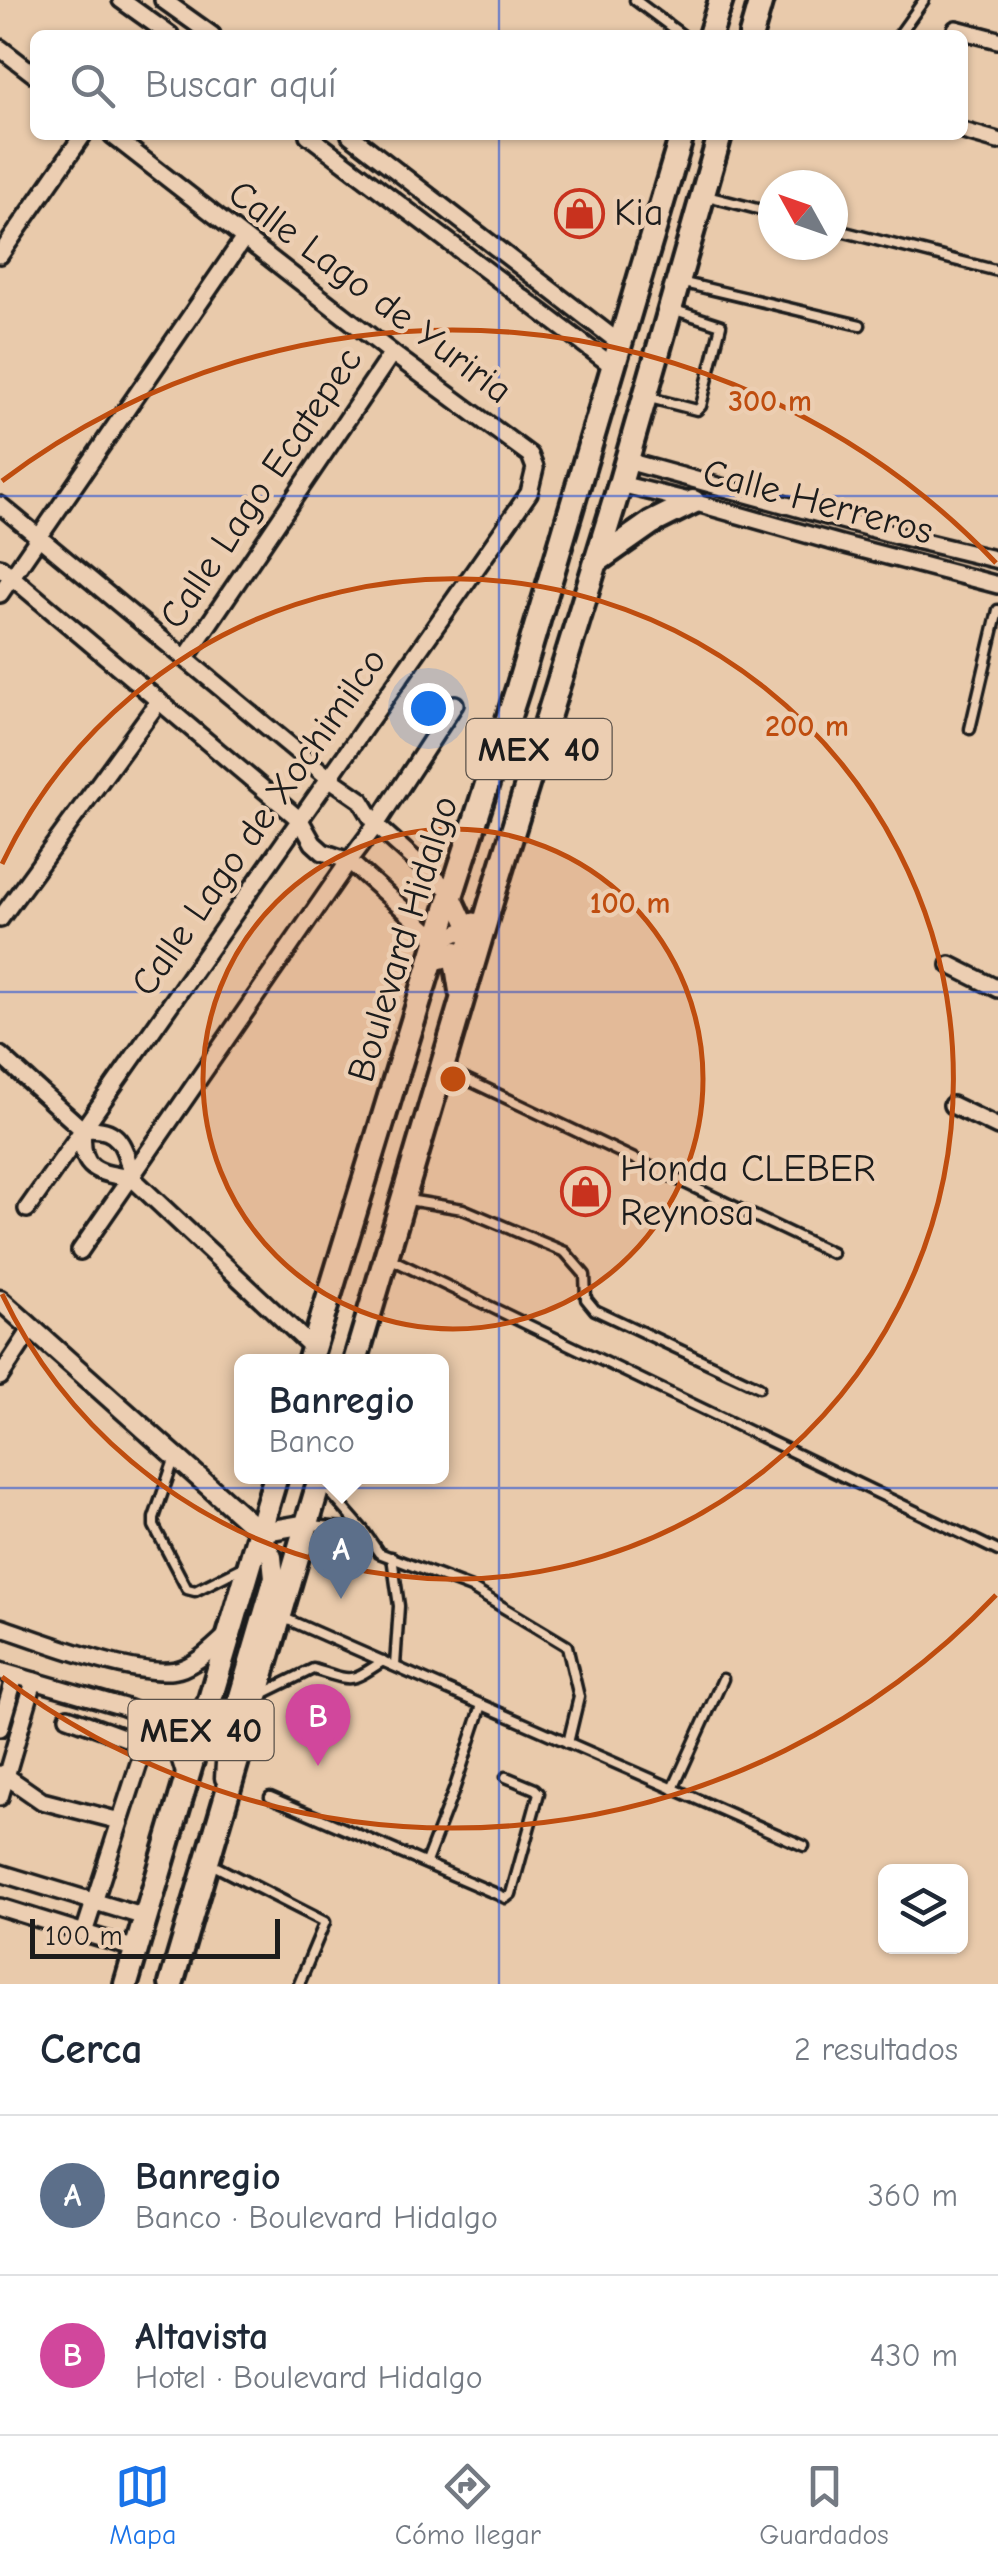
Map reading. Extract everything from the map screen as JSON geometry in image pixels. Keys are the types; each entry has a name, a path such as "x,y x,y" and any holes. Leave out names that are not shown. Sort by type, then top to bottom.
{"main road":[{"path":"712,30 721,0"},
{"path":"752,30 761,0"},
{"name":"Boulevard Hidalgo","path":"311,1354 518,688 681,140"},
{"name":"Boulevard Hidalgo","path":"357,1354 627,461 718,140"},
{"path":"597,561 651,522 693,502"},
{"path":"452,893 470,907 492,902"},
{"path":"436,950 455,953 462,999"},
{"name":"MEX 40","path":"126,1984 274,1484"},
{"name":"MEX 40","path":"171,1984 319,1484"}],"street":[{"path":"121,0 163,30"},
{"path":"163,0 205,30"},
{"path":"956,29 964,30"},
{"path":"968,31 995,34"},
{"path":"0,48 30,71"},
{"path":"968,132 998,141"},
{"path":"0,255 79,140"},
{"name":"Calle Lago de Yuriria","path":"118,140 392,353 530,454 535,468"},
{"path":"315,140 614,367"},
{"path":"356,140 621,344"},
{"path":"0,594 6,572 40,537 244,238"},
{"path":"558,325 572,306"},
{"name":"Calle Lago Ecatepec","path":"185,659 392,353"},
{"name":"Calle Herreros","path":"627,461 998,560"},
{"name":"Calle Lago de Xochimilco","path":"27,1209 529,493 535,468"},
{"name":"Calle Herreros","path":"620,484 998,584"},
{"path":"0,505 329,778 361,800 376,825 452,893 468,928 462,999"},
{"path":"6,572 300,820 306,834 324,852 349,861 436,950 468,928 492,902"},
{"path":"0,920 159,701"},
{"path":"80,1252 376,825 455,704"},
{"path":"950,965 998,989"},
{"path":"0,1055 83,1130"},
{"path":"952,1104 998,1127"},
{"path":"83,1130 82,1148 94,1168 104,1174 132,1178"},
{"path":"83,1130 108,1131 119,1140 132,1178 310,1354"},
{"path":"0,1300 260,1532 272,1557 274,1577 228,1734 223,1808"},
{"path":"0,1377 32,1328"},
{"path":"260,1532 307,1524"},
{"path":"0,1627 136,1670 161,1673 182,1669 230,1633"},
{"path":"0,1728 8,1673 156,1720 174,1739 186,1780"},
{"path":"0,1797 3,1775 34,1681"},
{"path":"68,1717 134,1741 140,1749 84,1933"},
{"path":"3,1775 42,1801 120,1821"},
{"path":"0,1873 145,1916"},
{"path":"0,1907 136,1949"}],"lane":[{"path":"635,0 648,4 677,30"},
{"path":"903,30 924,0"},
{"path":"702,195 758,209"},
{"path":"848,232 998,271"},
{"path":"679,282 860,325"},
{"path":"646,396 697,410 700,406 720,325 671,308"},
{"path":"970,729 998,610"},
{"path":"442,1068 832,1253"},
{"path":"403,1199 463,1210 565,1252 585,1274 586,1299 596,1310 759,1387"},
{"path":"386,1256 998,1551"},
{"path":"175,1457 154,1526 187,1589 195,1591 251,1564"},
{"path":"325,1484 379,1552 471,1588 568,1646 579,1697 568,1743"},
{"path":"307,1524 362,1530"},
{"path":"392,1557 399,1606 395,1666"},
{"path":"280,1616 804,1846"},
{"path":"256,1698 313,1669 349,1680 383,1661"},
{"path":"674,1789 723,1679"},
{"path":"426,1862 482,1704"},
{"path":"270,1797 506,1898 510,1896 538,1793 506,1777"},
{"path":"207,1862 325,1922 298,1984"}],"place":[{"name":"Kia","path":"579,213"},
{"name":"Honda CLEBER Reynosa","path":"585,1191"},
{"name":"Banregio","path":"341,1599"},
{"name":"Altavista","path":"318,1766"}]}
